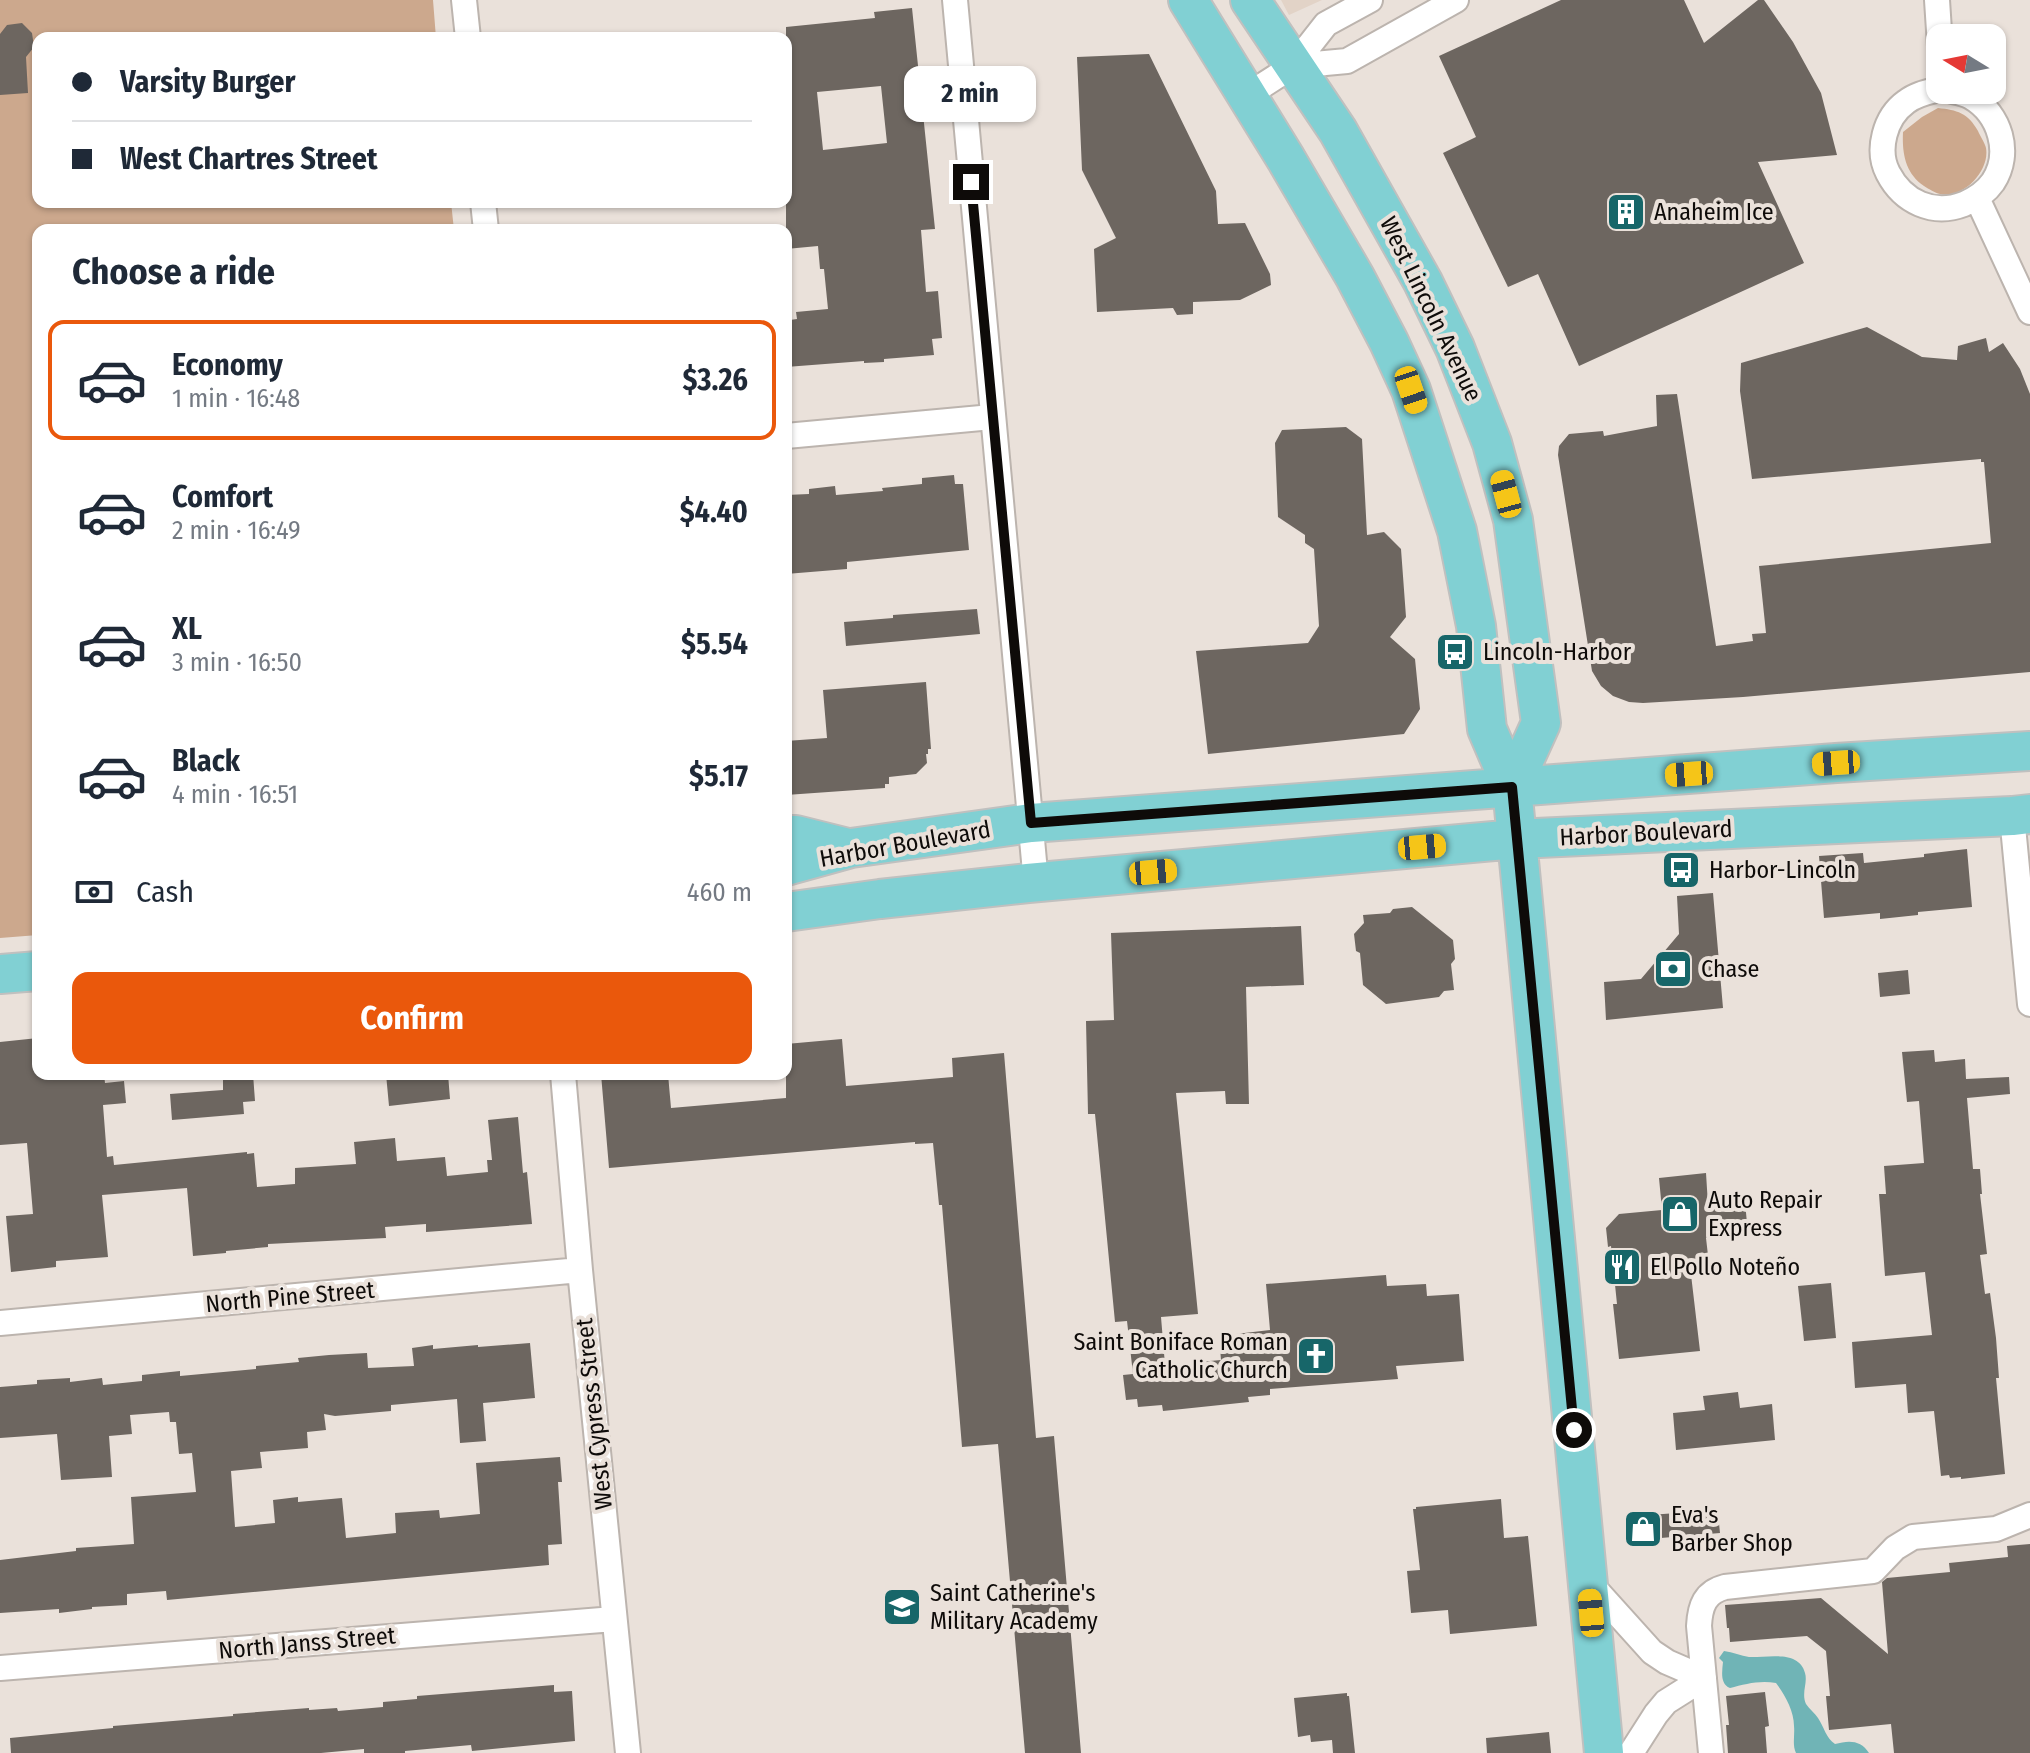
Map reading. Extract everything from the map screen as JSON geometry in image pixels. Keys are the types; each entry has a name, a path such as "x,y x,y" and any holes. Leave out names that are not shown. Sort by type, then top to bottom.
{"main road":[{"name":"West Lincoln Avenue","path":"1188,0 1286,159 1389,342 1411,390 1457,531 1476,626 1487,729 1512,787 1604,1753"},
{"name":"West Lincoln Avenue","path":"1250,0 1338,131 1423,282 1455,348 1492,443 1513,520 1541,723 1512,787"},
{"name":"Harbor Boulevard","path":"792,864 851,848 1031,823 2030,751"},
{"name":"Harbor Boulevard","path":"792,911 1036,883 1516,839 2021,815"},
{"path":"792,835 851,848"},
{"path":"0,974 32,971"}],"street":[{"path":"465,0 468,32"},
{"path":"955,0 1036,883"},
{"path":"1246,96 1293,66 1326,24 1370,0"},
{"path":"1293,66 1347,61 1456,0"},
{"path":"1937,0 1939,24"},
{"path":"1926,92 1905,102 1891,118 1882,150 1885,168 1895,186 1913,201 1932,209 1951,209 1977,198 1993,182 2001,163 2002,144 1996,123 1981,104"},
{"path":"1977,198 2030,312"},
{"path":"792,435 992,417"},
{"path":"2021,815 2030,1004"},
{"name":"West Cypress Street","path":"564,1080 628,1753"},
{"name":"North Pine Street","path":"0,1323 580,1270"},
{"path":"1711,1753 1699,1614 1707,1596 1714,1589 1873,1571 1895,1548 1913,1537 1996,1529 2030,1515"},
{"path":"1588,1581 1652,1652 1704,1678"},
{"name":"North Janss Street","path":"0,1668 614,1619"},
{"path":"1631,1753 1666,1702 1704,1678"}],"shaded area":[{"path":"0,0 433,0 436,32 32,32 32,208 452,208 453,224 32,224 32,935 0,938"},
{"path":"1281,0 1322,0 1289,15"},
{"path":"1938,108 1966,116 1986,148 1980,174 1966,187 1949,194 1936,193 1918,181 1909,169 1903,147 1903,132"}],"water":[{"path":"1724,1651 1749,1657 1781,1656 1802,1665 1806,1704 1829,1739 1835,1744 1858,1743 1869,1753 1796,1753 1792,1715 1776,1683 1730,1688 1722,1677 1723,1662 1719,1658"}],"building":[{"name":"Anaheim Ice","path":"1561,0 1684,0 1704,43 1758,0 1764,0 1793,42 1821,93 1837,155 1758,162 1804,263 1579,366 1538,274 1508,287 1443,153 1476,137 1439,56"},
{"path":"912,8 935,229 921,230 926,292 938,291 942,338 932,339 934,355 884,359 884,362 792,367 792,320 797,319 796,312 828,309 818,246 792,248 792,224 786,224 786,208 792,208 792,32 786,32 786,27 875,18 874,12","holes":["881,86 887,143 823,150 817,92"]},
{"path":"22,23 32,33 32,50 26,57 28,93 0,95 0,34 7,25"},
{"path":"1149,54 1216,191 1218,224 1245,223 1270,274 1271,285 1240,300 1193,302 1193,314 1177,315 1173,308 1097,312 1094,249 1116,238 1082,170 1077,57"},
{"path":"1867,327 1922,357 1957,360 1958,346 1986,338 1989,352 2003,343 2020,369 2030,394 2030,672 1643,703 1613,696 1601,686 1592,671 1559,446 1569,434 1603,431 1604,436 1657,426 1656,395 1677,394 1716,646 1753,641 1752,634 1766,633 1759,566 1991,543 1984,462 1981,459 1752,479 1740,391 1741,363"},
{"path":"1346,427 1362,439 1367,535 1384,532 1401,549 1406,617 1390,637 1415,659 1420,709 1404,734 1208,754 1196,651 1308,643 1319,626 1314,549 1305,543 1305,535 1278,517 1275,443 1282,430"},
{"path":"954,475 955,484 963,484 969,550 847,562 847,569 792,574 792,495 809,494 809,489 835,486 836,495 883,491 882,488 922,484 922,478"},
{"path":"977,609 980,634 846,646 844,622"},
{"path":"926,682 931,749 926,754 927,763 916,774 889,777 885,788 792,795 792,741 827,738 823,690"},
{"path":"1967,849 1972,907 1880,919 1880,913 1824,918 1819,856 1863,853 1864,863"},
{"path":"1713,893 1723,1008 1606,1020 1604,982 1641,979 1679,934 1677,896"},
{"path":"1412,907 1453,940 1455,959 1451,964 1454,990 1444,991 1439,997 1386,1004 1363,985 1360,953 1356,951 1354,934 1364,923 1363,915"},
{"path":"1301,926 1304,985 1246,987 1249,1104 1226,1104 1225,1091 1176,1093 1198,1314 1161,1317 1165,1365 1221,1360 1219,1336 1270,1330 1266,1284 1386,1275 1387,1286 1426,1284 1427,1296 1459,1294 1464,1361 1396,1366 1398,1379 1270,1389 1270,1395 1248,1397 1249,1402 1163,1411 1162,1405 1138,1407 1137,1399 1126,1400 1123,1375 1133,1374 1127,1321 1115,1322 1095,1114 1088,1114 1086,1021 1114,1020 1111,933"},
{"path":"1908,970 1910,994 1880,997 1878,973"},
{"path":"32,1039 32,1080 124,1081 126,1103 103,1105 107,1157 113,1156 114,1165 254,1153 257,1187 295,1184 295,1168 356,1164 354,1142 395,1138 397,1161 445,1157 447,1176 488,1172 487,1160 492,1160 488,1120 518,1117 532,1224 426,1232 426,1224 385,1227 386,1238 268,1244 268,1247 193,1256 187,1188 102,1195 108,1257 56,1261 56,1267 11,1272 6,1216 33,1214 27,1143 0,1145 0,1042"},
{"path":"842,1039 846,1086 953,1077 952,1058 1004,1053 1036,1438 1054,1436 1081,1753 1025,1753 998,1444 962,1447 942,1205 939,1205 933,1143 609,1168 602,1080 669,1080 671,1108 786,1098 786,1080 792,1080 792,1043"},
{"path":"1934,1050 1935,1062 1965,1059 1966,1079 2009,1077 2010,1094 1967,1098 1973,1169 1980,1169 1987,1254 1980,1255 1985,1294 1990,1293 1996,1338 1999,1378 1996,1378 2005,1474 1961,1479 1941,1476 1934,1411 1908,1413 1906,1384 1855,1388 1852,1342 1932,1335 1925,1272 1885,1276 1879,1194 1886,1194 1884,1166 1924,1163 1919,1101 1907,1102 1902,1052"},
{"path":"223,1080 253,1080 255,1101 243,1102 244,1114 172,1120 170,1094 223,1090"},
{"path":"387,1080 448,1080 450,1099 389,1106"},
{"path":"1706,1173 1708,1205 1745,1202 1748,1234 1706,1238 1709,1264 1690,1266 1700,1351 1619,1359 1613,1304 1617,1304 1606,1228 1619,1214 1662,1210 1659,1178"},
{"path":"1831,1283 1836,1338 1804,1341 1798,1286"},
{"path":"530,1343 535,1398 483,1403 486,1441 460,1443 457,1399 391,1405 391,1411 335,1416 324,1414 326,1430 307,1432 308,1448 260,1452 262,1468 231,1471 235,1527 275,1523 273,1500 298,1497 298,1502 342,1498 346,1538 396,1533 395,1513 439,1510 440,1518 480,1514 476,1463 560,1457 562,1482 558,1482 562,1544 548,1545 549,1565 167,1600 166,1591 127,1594 127,1605 59,1613 59,1609 0,1613 0,1560 76,1551 76,1548 134,1544 131,1497 196,1492 192,1453 179,1454 176,1422 170,1422 169,1412 130,1415 132,1434 109,1436 112,1477 61,1480 57,1434 0,1438 0,1387 70,1378 70,1382 102,1378 103,1385 142,1381 142,1375 180,1371 180,1376 256,1369 256,1366 299,1362 298,1358 367,1353 368,1368 414,1366 412,1348"},
{"path":"1738,1392 1740,1408 1772,1404 1775,1440 1676,1450 1673,1413 1705,1410 1703,1396"},
{"path":"1501,1499 1504,1538 1528,1536 1537,1626 1450,1634 1448,1610 1411,1613 1407,1571 1420,1570 1413,1509"},
{"path":"1705,1511 1705,1515 1718,1513 1720,1533 1637,1540 1635,1516"},
{"path":"2030,1544 2030,1753 1894,1753 1891,1724 1829,1730 1826,1651 1807,1636 1730,1642 1725,1605 1821,1598 1888,1654 1882,1582 1887,1578 1950,1572 1949,1563 2008,1557 2007,1546"},
{"path":"554,1685 554,1692 572,1691 575,1741 472,1751 471,1745 405,1753 364,1753 364,1749 321,1753 11,1753 10,1738 233,1714 309,1708 337,1708 338,1711 383,1707 383,1702 417,1699 417,1696"},
{"path":"1765,1692 1769,1726 1765,1727 1767,1753 1728,1753 1726,1696"},
{"path":"1347,1693 1355,1753 1333,1753 1332,1740 1311,1742 1310,1735 1298,1737 1294,1698"},
{"path":"1549,1732 1551,1753 1487,1753 1486,1738"}],"place":[{"name":"Anaheim Ice","path":"1626,212"},
{"name":"Lincoln-Harbor","path":"1455,652"},
{"name":"Harbor-Lincoln","path":"1681,870"},
{"name":"Chase","path":"1673,969"},
{"name":"Auto Repair Express","path":"1680,1214"},
{"name":"El Pollo Noteño","path":"1622,1267"},
{"name":"Saint Boniface Roman Catholic Church","path":"1316,1356"},
{"name":"Eva's Barber Shop","path":"1643,1529"},
{"name":"Saint Catherine's Military Academy","path":"902,1607"}],"route":[{"path":"971,182 1031,823 1512,787 1574,1430"}]}
